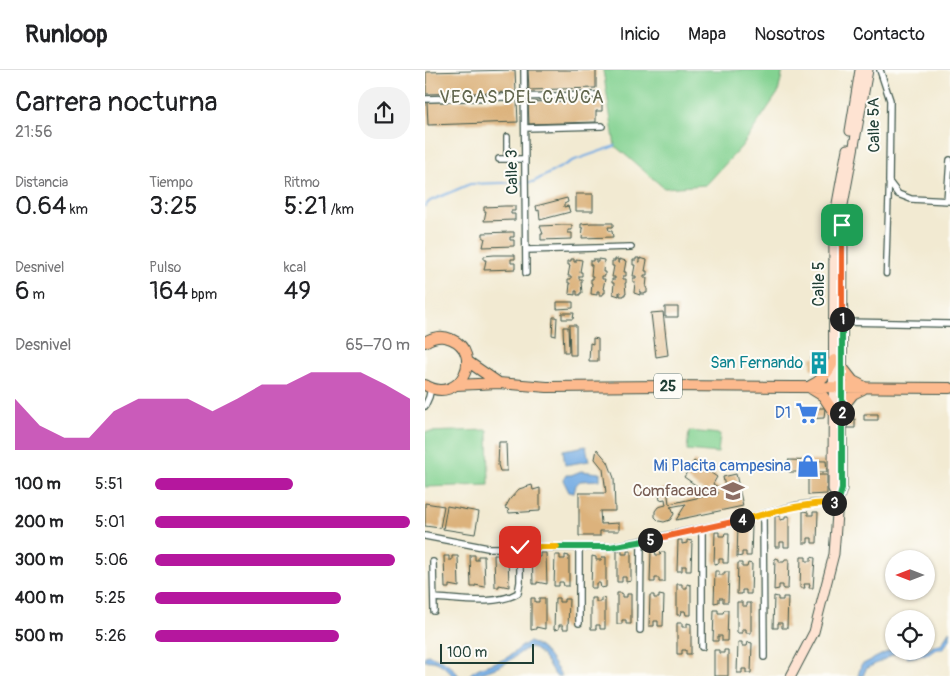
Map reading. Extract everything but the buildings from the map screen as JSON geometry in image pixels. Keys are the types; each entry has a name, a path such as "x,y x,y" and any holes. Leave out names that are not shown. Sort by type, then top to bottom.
{"highway":[{"path":"425,342 441,337 456,341 466,354 467,361 465,375 456,385 448,389 439,390 428,386"},
{"name":"25","path":"467,361 499,383"},
{"path":"806,387 821,380 838,363 853,381 869,387"},
{"name":"25","path":"456,385 499,383 547,387 950,388"},
{"path":"806,387 823,396 837,410 853,394 869,387"}],"main road":[{"name":"Calle 5","path":"791,676 814,632 834,554 838,501 833,489 838,363 834,220 860,70"},
{"name":"Calle 5","path":"838,363 842,322 843,206 868,70"}],"street":[{"name":"Calle 3","path":"524,70 526,273"},
{"name":"Calle 5A","path":"880,70 890,100 886,274"},
{"path":"425,99 596,95"},
{"path":"525,128 602,126"},
{"path":"507,137 507,159"},
{"path":"499,159 525,158"},
{"path":"889,182 898,194 911,199 949,201 950,160"},
{"path":"526,250 631,247"},
{"path":"842,322 950,324"},
{"path":"425,406 429,397 428,386"},
{"path":"425,536 488,548 610,547 702,529 794,506 838,501"},
{"path":"763,515 765,657"},
{"path":"702,529 702,647"},
{"path":"640,630 641,542"},
{"path":"434,598 495,600 509,598 518,593 520,582 520,547"},
{"path":"579,547 579,623"},
{"path":"433,562 434,611"}],"green space":[{"path":"603,70 783,70 778,93 742,146 706,185 664,188 615,146"},
{"path":"488,430 489,485 425,487 425,432"},
{"path":"689,431 720,434 718,453 687,450"}],"water":[{"path":"586,446 589,461 565,465 563,450"},
{"path":"581,471 600,473 600,480 580,481 576,485 574,493 569,492 563,480 566,475"},
{"path":"950,630 950,639 943,649 935,650 935,645 941,644"},
{"path":"529,642 535,644 544,652 562,676 556,676 542,655 530,647 503,665 468,676 480,668 506,658"},
{"path":"885,653 885,659 866,669 863,676 858,676 861,665"},
{"path":"428,655 446,662 459,676 453,676 437,662 425,661 425,656"}],"waterway":[{"path":"425,206 430,201 470,184 533,182 572,161 615,146"}],"place":[{"name":"San Fernando","path":"819,363"},
{"name":"D1","path":"807,413"},
{"name":"Mi Placita campesina","path":"808,466"},
{"name":"Comfacauca","path":"733,491"}],"district":[{"name":"VEGAS DEL CAUCA","path":"522,97"}],"route":[{"path":"520,547 610,547 734,522 794,506 815,503 838,503 842,489 842,225"}]}
